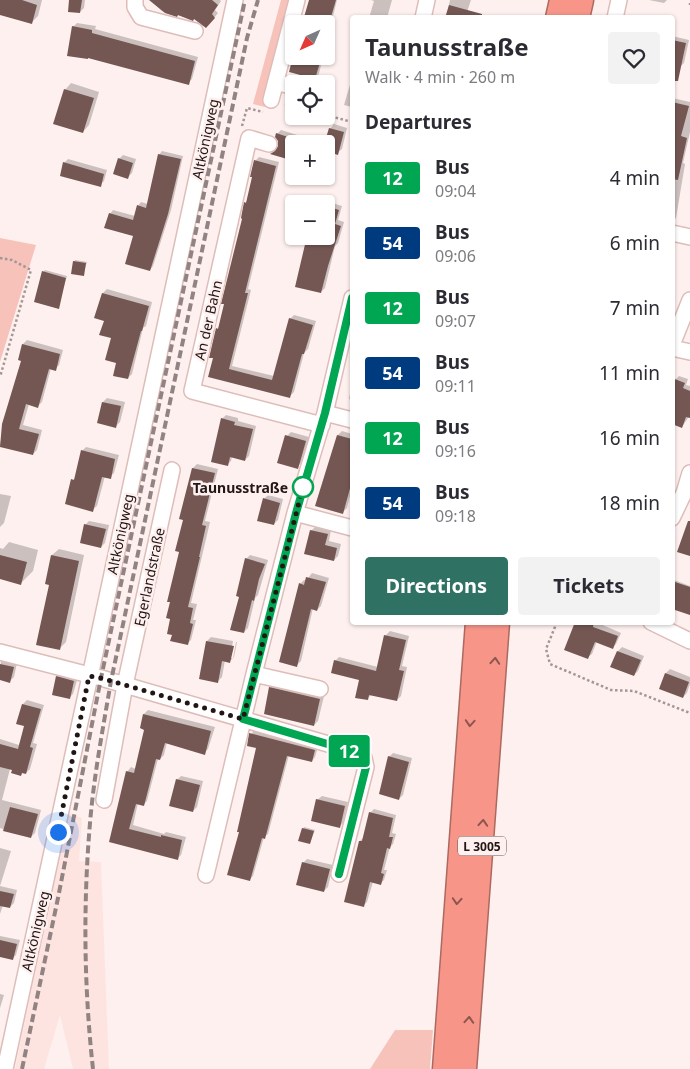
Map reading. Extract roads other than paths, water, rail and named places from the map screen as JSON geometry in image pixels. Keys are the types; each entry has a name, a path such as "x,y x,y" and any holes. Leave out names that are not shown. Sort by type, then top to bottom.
{"highway":[{"path":"558,15 561,0"},
{"path":"579,15 582,0"},
{"name":"L 3005","path":"444,1069 477,625"},
{"name":"L 3005","path":"466,1069 498,625"}],"street":[{"path":"135,0 135,7 141,17 196,31"},
{"name":"Altkönigweg","path":"5,1069 58,832 89,676 235,0"},
{"path":"271,100 297,0"},
{"path":"424,15 427,0"},
{"path":"616,15 619,0"},
{"path":"276,82 285,84"},
{"name":"An der Bahn","path":"269,144 249,138 192,391 323,419"},
{"path":"675,234 690,237"},
{"path":"677,321 690,300"},
{"path":"206,875 254,674 296,513 323,419 350,311"},
{"path":"675,347 690,352"},
{"path":"323,419 350,420"},
{"name":"Egerlandstraße","path":"125,684 172,470"},
{"path":"675,513 687,494 690,473"},
{"path":"296,513 350,527"},
{"path":"658,625 690,640"},
{"path":"0,652 125,684 358,753 364,758 366,767 339,874"},
{"path":"254,674 320,689"},
{"path":"104,800 125,684"}],"railway":[{"path":"22,1069 101,678 245,0"},
{"path":"93,1069 86,977 86,885 90,823 99,752 111,681 247,38 258,0"}],"place":[{"name":"Taunusstraße","path":"303,487"}]}
